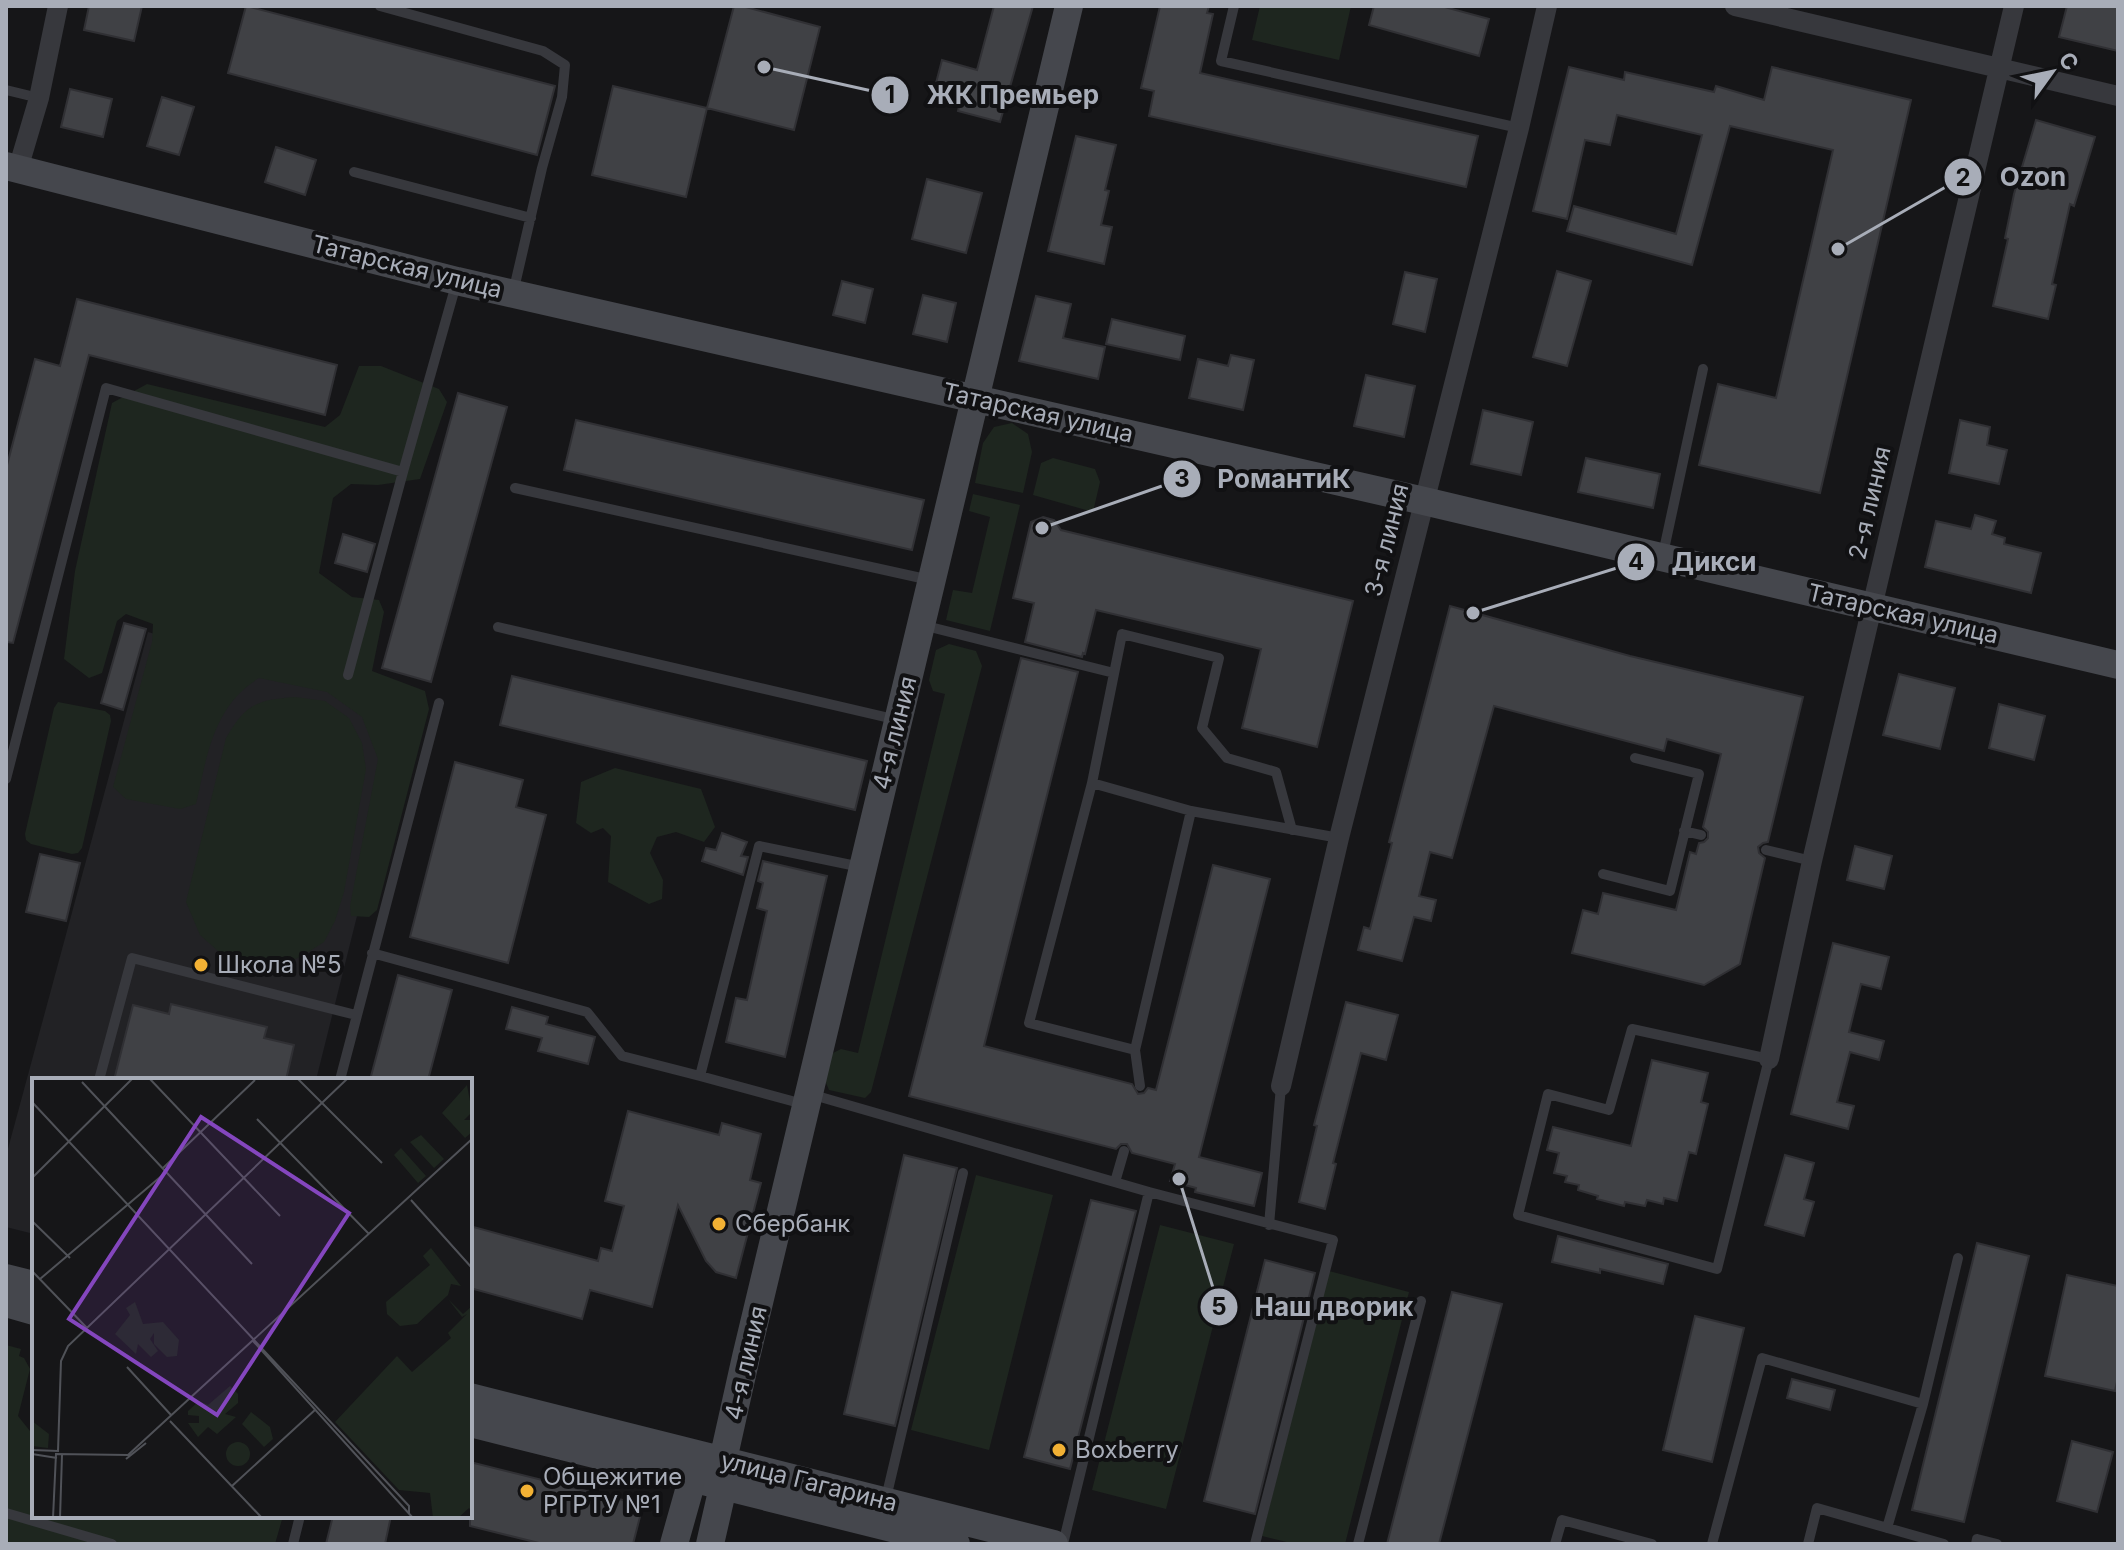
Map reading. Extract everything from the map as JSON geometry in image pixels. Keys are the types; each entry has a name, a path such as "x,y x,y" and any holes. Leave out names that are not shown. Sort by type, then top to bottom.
{"street":[{"path":"12,168 39,98 58,6"},
{"name":"4-я линия","path":"710,1544 723,1473 807,1099 1069,6"},
{"path":"1735,6 2118,96"},
{"name":"2-я линия","path":"1769,1059 1812,861 2014,6"},
{"name":"3-я линия","path":"1281,1086 1339,838 1519,128 1544,7"},
{"name":"Татарская улица","path":"12,168 457,281 1424,501 2118,665"},
{"path":"6,1278 32,1284"},
{"path":"6,1303 32,1310"},
{"name":"улица Гагарина","path":"472,1398 956,1544"},
{"name":"улица Гагарина","path":"472,1424 532,1444 692,1480"},
{"path":"674,1544 692,1480 723,1473"},
{"name":"улица Гагарина","path":"723,1473 885,1502 1054,1544"}],"lane":[{"path":"380,6 543,51 565,65 562,97 513,293"},
{"path":"1234,6 1221,61 1519,128"},
{"path":"6,90 39,98"},
{"path":"354,172 531,218"},
{"path":"348,675 457,281"},
{"path":"1662,557 1703,369"},
{"path":"6,779 106,388 403,472"},
{"path":"515,488 932,580"},
{"path":"921,625 1114,673"},
{"path":"498,627 898,721"},
{"path":"1135,1050 1029,1023 1092,783 1122,634 1219,658 1202,728 1227,758 1276,772 1292,830"},
{"path":"340,1078 439,703"},
{"path":"1603,874 1670,891 1699,774 1635,758"},
{"path":"1092,783 1191,811 1339,838"},
{"path":"1140,1086 1135,1050 1191,811"},
{"path":"1684,831 1701,835"},
{"path":"700,1076 759,846 862,868"},
{"path":"1766,850 1812,861"},
{"path":"372,953 587,1012 622,1056 807,1099 1333,1240 1255,1544"},
{"path":"100,1078 132,958 356,1015"},
{"path":"1632,1029 1769,1059 1717,1269 1518,1215 1548,1094 1609,1110 1632,1029"},
{"path":"1269,1225 1281,1086"},
{"path":"1115,1182 1124,1151"},
{"path":"885,1502 963,1173"},
{"path":"1063,1544 1149,1192"},
{"path":"1887,1528 1923,1404 1958,1258"},
{"path":"1358,1544 1421,1301"},
{"path":"1712,1544 1762,1358 1923,1404"},
{"path":"1808,1544 1817,1508 1944,1544"},
{"path":"6,1513 112,1544"},
{"path":"293,1544 300,1518"},
{"path":"1555,1544 1562,1520 1652,1544"},
{"path":"1976,1544 1977,1539 1997,1544"}],"shaded area":[{"path":"1260,6 1351,6 1339,60 1252,40"},
{"path":"359,366 381,366 439,389 447,402 420,479 378,485 351,484 333,498 319,573 352,597 379,600 384,612 372,671 425,691 429,709 377,910 369,917 351,916 350,906 378,759 362,717 327,692 259,678 231,703 214,734 196,804 180,809 126,799 113,787 152,642 153,624 126,614 117,621 102,673 89,678 64,659 75,571 112,403 147,384 325,427 340,415"},
{"path":"1012,423 1028,434 1032,452 1023,493 975,483 983,443 994,427"},
{"path":"1053,458 1095,469 1100,482 1093,512 1033,495 1041,463"},
{"path":"973,494 1020,505 990,631 946,620 953,590 972,593 990,517 969,511"},
{"name":"Школа №5","path":"148,632 409,708 316,1078 32,1078 32,1234 6,1227 6,1156"},
{"path":"949,644 976,651 982,666 871,1092 865,1098 829,1090 824,1078 831,1054 841,1049 858,1053 945,694 933,691 929,680 936,650"},
{"path":"295,697 325,701 349,718 362,743 366,769 344,892 335,921 324,942 275,968 246,966 218,951 200,935 186,902 226,738 253,706"},
{"path":"58,702 105,711 111,721 82,848 72,854 31,844 25,834 54,708"},
{"path":"615,768 701,789 715,827 704,842 676,832 657,837 650,853 663,880 662,899 649,904 608,882 611,836 603,828 591,833 576,823 581,782"},
{"path":"976,1175 1053,1195 989,1450 911,1430"},
{"path":"1160,1225 1234,1244 1166,1509 1092,1490"},
{"path":"1329,1271 1409,1292 1345,1544 1295,1544 1262,1536"},
{"path":"6,1345 21,1349 19,1356 24,1358 30,1369 18,1416 32,1434 32,1518 282,1518 275,1544 6,1544"}],"building":[{"path":"89,6 142,6 134,41 84,30"},
{"path":"246,6 555,86 537,155 228,73"},
{"path":"734,6 820,27 794,130 707,108"},
{"path":"994,6 1033,6 1000,122 958,111 962,94 935,87 942,60 977,70"},
{"path":"1160,6 1209,6 1207,13 1213,14 1200,73 1478,136 1466,187 1149,116 1154,91 1141,88"},
{"path":"1374,6 1441,6 1489,19 1479,56 1369,25"},
{"path":"2067,6 2118,6 2118,51 2059,37"},
{"path":"1569,67 1624,80 1625,72 1714,92 1716,86 1764,100 1772,67 1911,100 1820,493 1699,465 1718,384 1776,398 1833,150 1730,126 1692,265 1567,231 1574,206 1676,234 1702,135 1617,115 1610,145 1585,140 1567,219 1533,211"},
{"path":"613,86 707,108 686,197 592,175"},
{"path":"70,89 112,99 103,137 61,127"},
{"path":"162,97 194,107 179,155 147,146"},
{"path":"2036,120 2095,137 2074,206 2070,204 2052,284 2056,285 2048,319 1993,306 2014,194"},
{"path":"1076,136 1116,145 1105,190 1109,191 1101,225 1112,227 1104,264 1048,251"},
{"path":"276,147 316,160 305,195 265,182"},
{"path":"927,179 982,193 966,253 912,239"},
{"path":"1557,271 1591,281 1567,366 1533,357"},
{"path":"1405,272 1437,279 1425,332 1393,324"},
{"path":"842,281 873,289 865,323 833,315"},
{"path":"923,295 956,303 947,342 913,334"},
{"path":"1036,296 1071,304 1063,338 1105,347 1098,379 1019,361"},
{"path":"77,299 337,365 325,415 89,355 13,643 6,642 6,469 35,359 60,366"},
{"path":"1112,319 1185,336 1180,360 1106,344"},
{"path":"1231,355 1254,360 1243,410 1189,398 1198,359 1228,366"},
{"path":"1366,375 1415,386 1404,437 1354,426"},
{"path":"458,393 507,407 431,682 382,668"},
{"path":"1483,410 1533,422 1521,475 1471,464"},
{"path":"576,420 924,500 912,550 564,470"},
{"path":"1960,420 1990,427 1987,445 2007,450 1999,484 1949,473"},
{"path":"1586,458 1660,474 1653,508 1578,492"},
{"path":"1975,515 1996,521 1992,534 2005,538 2004,544 2041,553 2031,593 1925,567 1936,521 1971,529"},
{"path":"1043,517 1054,520 1061,530 1353,601 1317,747 1242,728 1261,649 1096,610 1082,657 1025,642 1034,603 1013,598 1031,522"},
{"path":"343,534 375,544 367,572 335,563"},
{"path":"1450,606 1630,656 1803,697 1768,842 1758,847 1765,858 1740,964 1704,985 1572,953 1583,910 1598,914 1603,893 1676,910 1690,852 1696,854 1699,843 1708,838 1708,832 1703,827 1721,754 1667,739 1664,751 1494,706 1452,858 1430,852 1419,896 1436,900 1431,921 1414,917 1402,961 1358,950 1364,927 1370,929 1392,843 1389,842"},
{"path":"124,623 146,629 123,710 101,703"},
{"path":"1021,658 1078,672 984,1046 1132,1084 1138,1094 1148,1088 1156,1090 1213,865 1270,879 1199,1157 1262,1173 1254,1206 1195,1192 1196,1188 1170,1181 1175,1164 1132,1153 1127,1144 1121,1144 1116,1149 909,1096"},
{"path":"1899,674 1955,688 1940,749 1883,735"},
{"path":"512,676 867,761 855,810 500,725"},
{"path":"1999,704 2045,716 2034,760 1989,748"},
{"path":"455,762 523,780 516,807 546,815 508,963 410,937"},
{"path":"722,833 747,842 741,856 748,857 743,875 702,861 706,848 716,850"},
{"path":"1855,846 1892,856 1884,889 1847,880"},
{"path":"40,854 80,863 66,921 26,912"},
{"path":"763,861 827,876 785,1057 726,1042 736,998 747,1000 767,911 757,908 763,883 758,881"},
{"path":"1833,943 1889,957 1881,989 1861,984 1849,1032 1884,1041 1879,1060 1850,1052 1837,1102 1854,1106 1848,1129 1791,1114"},
{"path":"398,975 452,990 429,1078 371,1078"},
{"path":"1346,1002 1398,1015 1386,1060 1361,1053 1333,1163 1336,1164 1325,1209 1299,1202 1317,1126 1314,1125"},
{"path":"171,1004 267,1027 264,1038 294,1045 286,1078 115,1078 133,1005 169,1014"},
{"path":"512,1007 548,1017 546,1024 595,1037 588,1064 538,1051 542,1038 506,1029"},
{"path":"1652,1060 1708,1073 1701,1102 1708,1104 1696,1154 1689,1152 1677,1201 1664,1198 1663,1204 1647,1200 1645,1206 1625,1202 1624,1206 1597,1199 1598,1196 1578,1190 1579,1185 1565,1182 1567,1176 1554,1173 1559,1153 1547,1150 1553,1127 1631,1146"},
{"path":"628,1111 719,1135 722,1123 761,1134 750,1180 761,1183 736,1278 716,1272 706,1261 678,1205 652,1307 590,1290 582,1319 472,1289 472,1227 598,1261 601,1248 612,1251 624,1206 605,1201"},
{"path":"904,1155 957,1168 895,1426 844,1414"},
{"path":"1785,1155 1814,1163 1804,1199 1814,1202 1804,1236 1765,1225"},
{"path":"1091,1200 1136,1211 1070,1469 1024,1457"},
{"path":"1558,1236 1668,1264 1663,1284 1600,1269 1600,1273 1552,1262"},
{"path":"1977,1243 2029,1256 1964,1522 1912,1510"},
{"path":"1265,1260 1315,1273 1255,1514 1204,1501"},
{"path":"2067,1275 2118,1286 2118,1377 2115,1391 2045,1376"},
{"path":"1452,1292 1502,1304 1439,1544 1387,1544"},
{"path":"1695,1316 1744,1328 1712,1462 1663,1450"},
{"path":"1792,1379 1835,1390 1830,1410 1787,1398"},
{"path":"2072,1441 2113,1452 2097,1512 2057,1501"},
{"name":"Общежитие РГРТУ №1","path":"472,1462 643,1505 633,1544 543,1544 470,1526"},
{"path":"332,1518 391,1518 385,1544 326,1544"}],"place":[{"name":"ЖК Премьер","path":"764,67"},
{"name":"Ozon","path":"1838,249"},
{"name":"РомантиК","path":"1042,528"},
{"name":"Дикси","path":"1473,613"},
{"name":"Школа №5","path":"201,965"},
{"name":"Наш дворик","path":"1179,1179"},
{"name":"Сбербанк","path":"719,1224"},
{"name":"Boxberry","path":"1059,1450"},
{"name":"Общежитие РГРТУ №1","path":"527,1491"}]}
